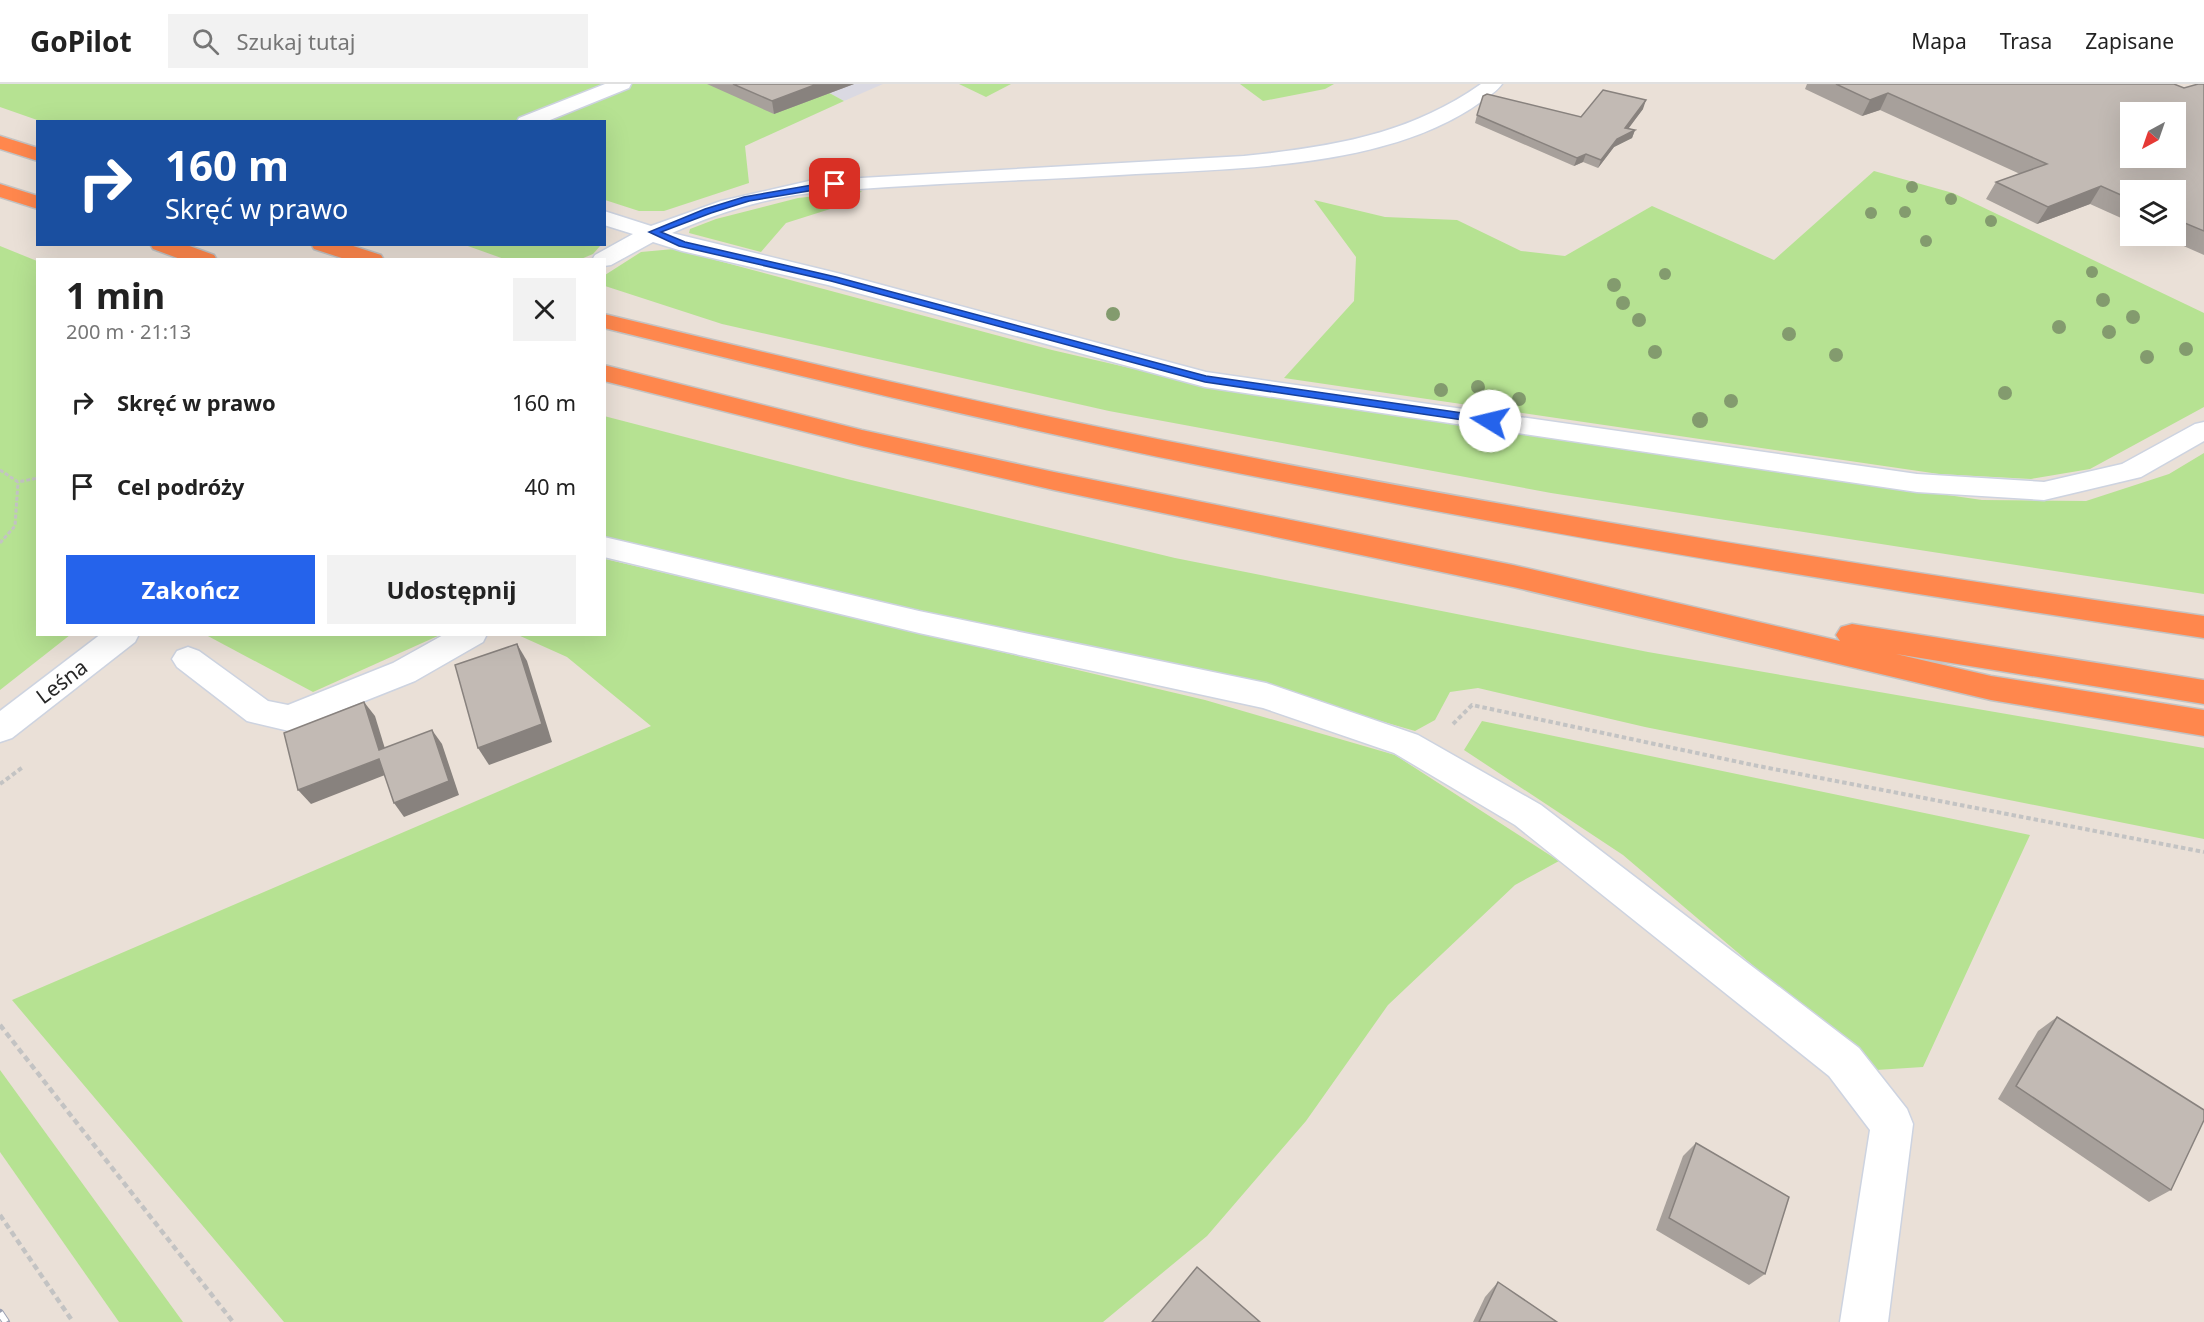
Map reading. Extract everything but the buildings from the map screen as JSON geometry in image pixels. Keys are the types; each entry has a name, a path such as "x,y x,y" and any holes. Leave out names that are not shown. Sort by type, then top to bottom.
{"highway":[{"path":"0,142 36,154"},
{"path":"0,190 36,202"},
{"path":"167,246 200,258"},
{"path":"328,246 367,258"},
{"path":"606,321 899,393 1289,475 1524,518 1963,592 2204,627"},
{"path":"606,374 862,438 1513,576 1991,688 2204,723"},
{"path":"1513,576 1927,648 2204,692"}],"street":[{"path":"531,120 622,84"},
{"path":"606,258 653,232 730,204 765,194 818,186 1244,162 1334,150 1371,142 1449,114 1493,84"},
{"path":"606,218 653,232 682,244 833,279 1205,379 1917,483 2044,491 2131,471 2204,430"},
{"path":"606,547 920,622 1266,696 1406,744 1528,815 1844,1062 1892,1124 1864,1322"},
{"name":"Leśna","path":"0,729 121,636"},
{"path":"188,659 259,712 289,717 404,672 468,636"}],"path":[{"path":"0,470 18,482 36,478"},
{"path":"0,543 15,526 18,482"},
{"path":"1423,754 1472,705 1753,765 2204,852"},
{"path":"0,1025 233,1322"},
{"path":"0,1215 73,1322"}],"shaded area":[{"path":"813,84 883,84 844,101"}],"green space":[{"path":"0,84 813,84 844,101 745,146 749,183 664,211 639,211 606,200 606,120 37,120 0,107"},
{"path":"959,84 1011,84 986,97"},
{"path":"1240,84 1334,84 1325,89 1263,101"},
{"path":"1874,171 1953,193 2204,313 2204,407 2090,469 2031,479 1939,474 1284,378 1354,301 1356,257 1314,200 1385,217 1457,220 1521,251 1565,256 1652,206 1774,260"},
{"path":"862,191 846,204 786,223 761,252 689,233 690,229 716,219 798,198"},
{"path":"0,246 36,261 36,636 69,636 0,690"},
{"path":"468,246 600,246 593,254 583,258 501,258"},
{"path":"674,249 1052,350 1229,391 1982,500 2086,501 2169,474 2204,453 2204,594 1551,493 1109,411 722,324 606,286 606,274 641,252"},
{"path":"606,417 847,479 1175,558 1648,652 2204,748 2204,839 1645,727 1478,688 1450,692 1435,720 1415,731 1281,692 606,539"},
{"path":"606,559 1205,700 1395,755 1559,861 1515,885 1388,1005 1306,1121 1207,1236 1103,1322 284,1322 12,1000 651,726 567,657 520,636 606,636"},
{"path":"208,636 438,636 313,692"},
{"path":"1482,721 2030,835 1923,1067 1876,1070 1623,855 1464,750"},
{"path":"0,1070 183,1322 119,1322 0,1152"}],"railway":[{"path":"0,1313 6,1322"}],"route":[{"path":"835,184 765,194 708,211 653,232 682,244 736,259 833,279 1205,379 1490,421"}]}
